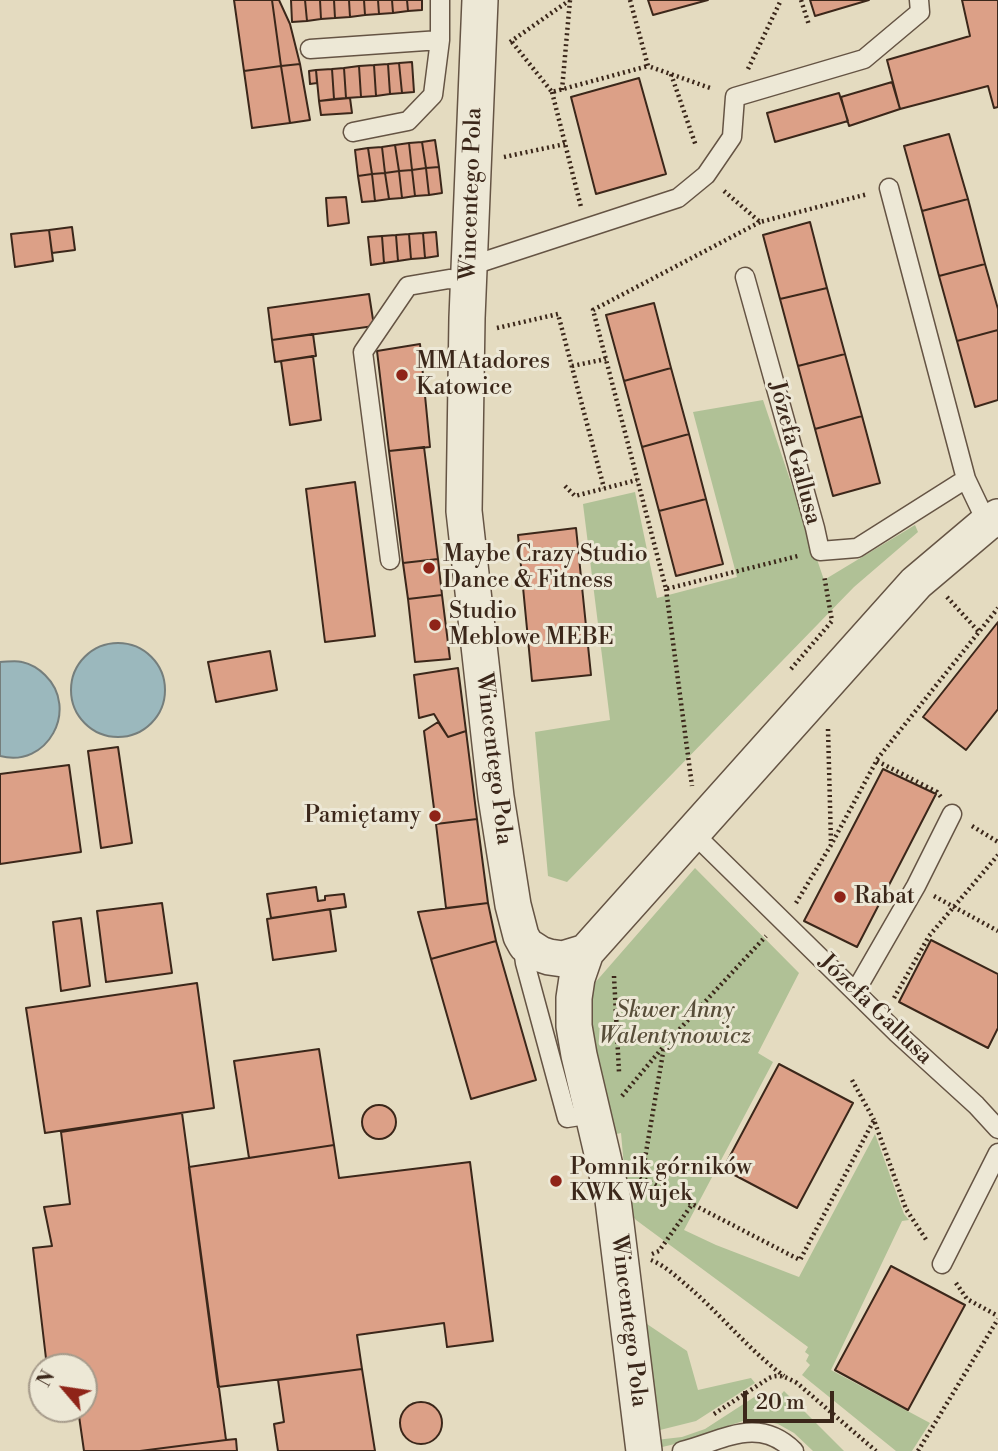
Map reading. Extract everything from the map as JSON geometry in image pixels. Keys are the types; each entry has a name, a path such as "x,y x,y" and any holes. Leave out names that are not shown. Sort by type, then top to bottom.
{"street":[{"name":"Wincentego Pola","path":"480,0 467,318 464,511 496,797 513,905 521,936"},
{"path":"521,936 526,945 549,957 600,961 692,832 916,583 993,520"},
{"name":"Wincentego Pola","path":"600,961 577,978 570,1118 613,1200 644,1451"}],"lane":[{"path":"353,132 408,121 433,95 440,40 440,0"},
{"path":"390,560 363,352 408,286 470,273 678,198 706,175 732,137 735,97 863,59 920,12 919,0"},
{"path":"310,49 440,40"},
{"path":"889,188 966,479 993,520"},
{"name":"Józefa Gallusa","path":"746,277 820,551 857,548 966,479"},
{"path":"855,992 916,886 952,814"},
{"name":"Józefa Gallusa","path":"692,832 998,1129"},
{"path":"521,936 526,963 570,1118"},
{"path":"942,1264 998,1153"},
{"path":"682,1451 748,1431 771,1435 794,1451"}],"path":[{"path":"498,41 512,42 570,0 562,90"},
{"path":"630,0 648,66"},
{"path":"552,92 648,66 735,97 781,0"},
{"path":"801,0 809,24"},
{"path":"512,42 552,92 586,229"},
{"path":"671,74 706,175"},
{"path":"493,159 565,144"},
{"path":"692,787 666,589 593,310 760,222 889,188"},
{"path":"744,209 760,222"},
{"path":"505,326 558,314 604,488"},
{"path":"572,366 606,359"},
{"path":"565,486 575,496 637,480"},
{"path":"666,589 820,551 832,621"},
{"path":"939,589 979,632"},
{"path":"619,1085 620,1098 664,1046 792,909 877,761 998,608"},
{"path":"828,724 831,845"},
{"path":"877,761 937,792 952,814 998,842"},
{"path":"882,1018 929,936 998,855"},
{"path":"916,886 998,932"},
{"path":"600,961 619,1073"},
{"path":"664,1046 642,1177 800,1260 874,1120"},
{"path":"852,1080 874,1120 906,1209 967,1299 998,1318 918,1451"},
{"path":"665,1242 693,1203"},
{"path":"644,1257 656,1262 686,1285 762,1358 788,1379"},
{"path":"757,1386 775,1375 788,1379 876,1451"}],"green space":[{"path":"763,400 824,580 915,525 918,532 854,587 567,882 548,876 535,732 610,720 583,504 635,492 657,598 737,577 693,412"},
{"name":"Skwer Anny Walentynowicz","path":"695,868 799,973 758,1053 773,1062 684,1230 799,1277 875,1134 904,1214 909,1220 902,1221 831,1370 930,1423 912,1451 896,1451 802,1375 810,1365 806,1361 809,1355 805,1352 808,1347 636,1220 628,1211 621,1133 607,1136 588,1012 593,985"},
{"path":"644,1322 687,1351 698,1390 751,1378 755,1383 696,1421 656,1431"},
{"path":"784,1391 844,1451 813,1451 794,1433 778,1424 746,1420 696,1439 658,1448 656,1440 682,1437 705,1429 762,1392 767,1397 773,1392 779,1397"}],"water":[{"path":"109,643 127,643 152,656 162,672 165,690 162,708 152,724 127,737 109,737 84,724 71,699 71,681 84,656"},
{"path":"19,661 37,669 55,689 59,704 59,719 44,745 32,754 17,758 0,756 0,662"}],"building":[{"path":"234,0 272,0 281,66 244,71"},
{"path":"272,0 279,0 290,24 300,64 281,66"},
{"path":"291,0 305,0 307,21 292,22"},
{"path":"305,0 320,0 321,19 307,21"},
{"path":"320,0 334,0 335,18 321,19"},
{"path":"334,0 349,0 350,17 335,18"},
{"path":"349,0 364,0 365,15 350,17"},
{"path":"364,0 378,0 379,14 365,15"},
{"path":"378,0 392,0 393,13 379,14"},
{"path":"392,0 407,0 408,11 393,13"},
{"path":"407,0 422,0 422,10 408,11"},
{"path":"648,0 708,0 653,15"},
{"path":"810,0 869,0 815,16"},
{"path":"962,0 998,0 998,107 994,108 988,86 900,109 887,60 970,36"},
{"path":"412,62 414,92 402,93 399,63"},
{"path":"399,63 402,93 390,94 388,64"},
{"path":"300,64 310,120 290,123 281,66"},
{"path":"388,64 390,94 376,96 374,65"},
{"path":"374,65 376,96 361,97 359,66"},
{"path":"281,66 290,123 252,128 244,71"},
{"path":"359,66 361,97 346,98 344,68"},
{"path":"344,68 346,98 334,99 332,69"},
{"path":"332,69 334,99 319,101 316,70"},
{"path":"316,70 317,83 310,84 309,71"},
{"path":"639,78 666,174 596,194 571,97"},
{"path":"892,82 900,109 849,126 841,97"},
{"path":"839,93 848,121 775,142 767,113"},
{"path":"350,98 352,113 321,115 319,101"},
{"path":"949,134 968,199 922,211 904,146"},
{"path":"435,140 439,167 426,168 422,142"},
{"path":"422,142 426,168 412,170 409,143"},
{"path":"409,143 412,170 399,171 395,145"},
{"path":"395,145 399,171 385,173 382,147"},
{"path":"382,147 385,173 372,174 368,148"},
{"path":"368,148 372,174 358,176 355,150"},
{"path":"439,167 442,193 429,195 426,168"},
{"path":"426,168 429,195 415,196 412,170"},
{"path":"412,170 415,196 402,198 399,171"},
{"path":"399,171 402,198 389,199 385,173"},
{"path":"385,173 389,199 375,201 372,174"},
{"path":"372,174 375,201 362,202 358,176"},
{"path":"346,197 349,223 328,226 326,198"},
{"path":"968,199 985,264 939,276 922,211"},
{"path":"810,222 827,288 780,299 763,235"},
{"path":"72,227 75,250 52,253 49,230"},
{"path":"49,230 53,261 15,267 11,234"},
{"path":"436,232 438,256 425,258 423,233"},
{"path":"423,233 425,258 411,259 409,234"},
{"path":"409,234 411,259 398,261 396,235"},
{"path":"396,235 398,261 384,263 382,236"},
{"path":"382,236 384,263 371,265 368,237"},
{"path":"985,264 998,309 998,330 957,341 939,276"},
{"path":"827,288 845,354 798,366 780,299"},
{"path":"369,294 374,326 272,340 268,308"},
{"path":"654,303 671,368 624,381 606,315"},
{"path":"998,330 998,400 975,407 957,341"},
{"path":"313,334 316,356 275,362 272,340"},
{"name":"MMAtadores Katowice","path":"420,344 430,447 389,451 377,351"},
{"path":"845,354 862,416 815,429 798,366"},
{"path":"313,356 321,420 290,425 281,361"},
{"path":"671,368 689,434 642,447 624,381"},
{"path":"862,416 880,483 833,496 815,429"},
{"path":"689,434 706,499 659,511 642,447"},
{"path":"424,447 438,559 403,563 389,451"},
{"path":"355,482 375,636 325,642 306,489"},
{"path":"706,499 723,564 676,576 659,511"},
{"path":"576,528 591,675 532,681 518,535"},
{"path":"438,559 442,595 408,599 403,563"},
{"path":"442,595 450,659 415,662 408,599"},
{"path":"998,622 998,709 966,750 923,717"},
{"path":"270,651 277,690 216,702 208,662"},
{"path":"458,668 466,731 448,737 434,714 419,718 414,675"},
{"path":"438,722 448,737 466,731 477,819 436,824 424,731"},
{"path":"118,747 132,843 101,848 88,751"},
{"path":"69,765 81,852 0,864 0,774"},
{"path":"883,769 936,794 857,947 804,921"},
{"path":"477,819 488,903 446,908 436,824"},
{"path":"316,887 318,901 325,900 325,896 344,894 346,907 271,918 267,894"},
{"path":"162,903 172,973 106,982 97,911"},
{"path":"488,903 496,941 431,959 418,912"},
{"path":"330,909 336,951 273,960 267,919"},
{"path":"81,918 90,986 61,991 53,922"},
{"path":"931,940 998,974 998,1028 988,1048 899,1002"},
{"path":"496,941 536,1080 471,1099 431,959"},
{"path":"197,983 214,1108 45,1133 26,1008"},
{"path":"319,1049 334,1145 249,1158 234,1061"},
{"path":"779,1064 853,1103 797,1208 723,1169"},
{"path":"379,1105 391,1110 396,1122 391,1134 379,1139 367,1134 362,1122 367,1110"},
{"path":"182,1113 226,1440 140,1451 84,1451 80,1423 98,1423 98,1353 45,1353 33,1248 52,1246 44,1207 70,1204 61,1132"},
{"path":"334,1145 339,1178 470,1162 493,1341 447,1347 444,1323 357,1335 362,1369 218,1387 189,1167"},
{"path":"891,1266 965,1305 908,1410 835,1370"},
{"path":"362,1369 375,1451 278,1451 274,1424 284,1422 278,1380"},
{"path":"421,1402 436,1408 442,1423 436,1438 421,1444 406,1438 400,1423 406,1408"},
{"path":"236,1439 237,1451 140,1451 226,1440"}],"place":[{"name":"MMAtadores Katowice","path":"402,375"},
{"name":"Maybe Crazy Studio Dance & Fitness","path":"429,568"},
{"name":"Studio Meblowe MEBE","path":"435,625"},
{"name":"Pamiętamy","path":"435,816"},
{"name":"Rabat","path":"840,897"},
{"name":"Pomnik górników KWK Wujek","path":"556,1181"}]}
